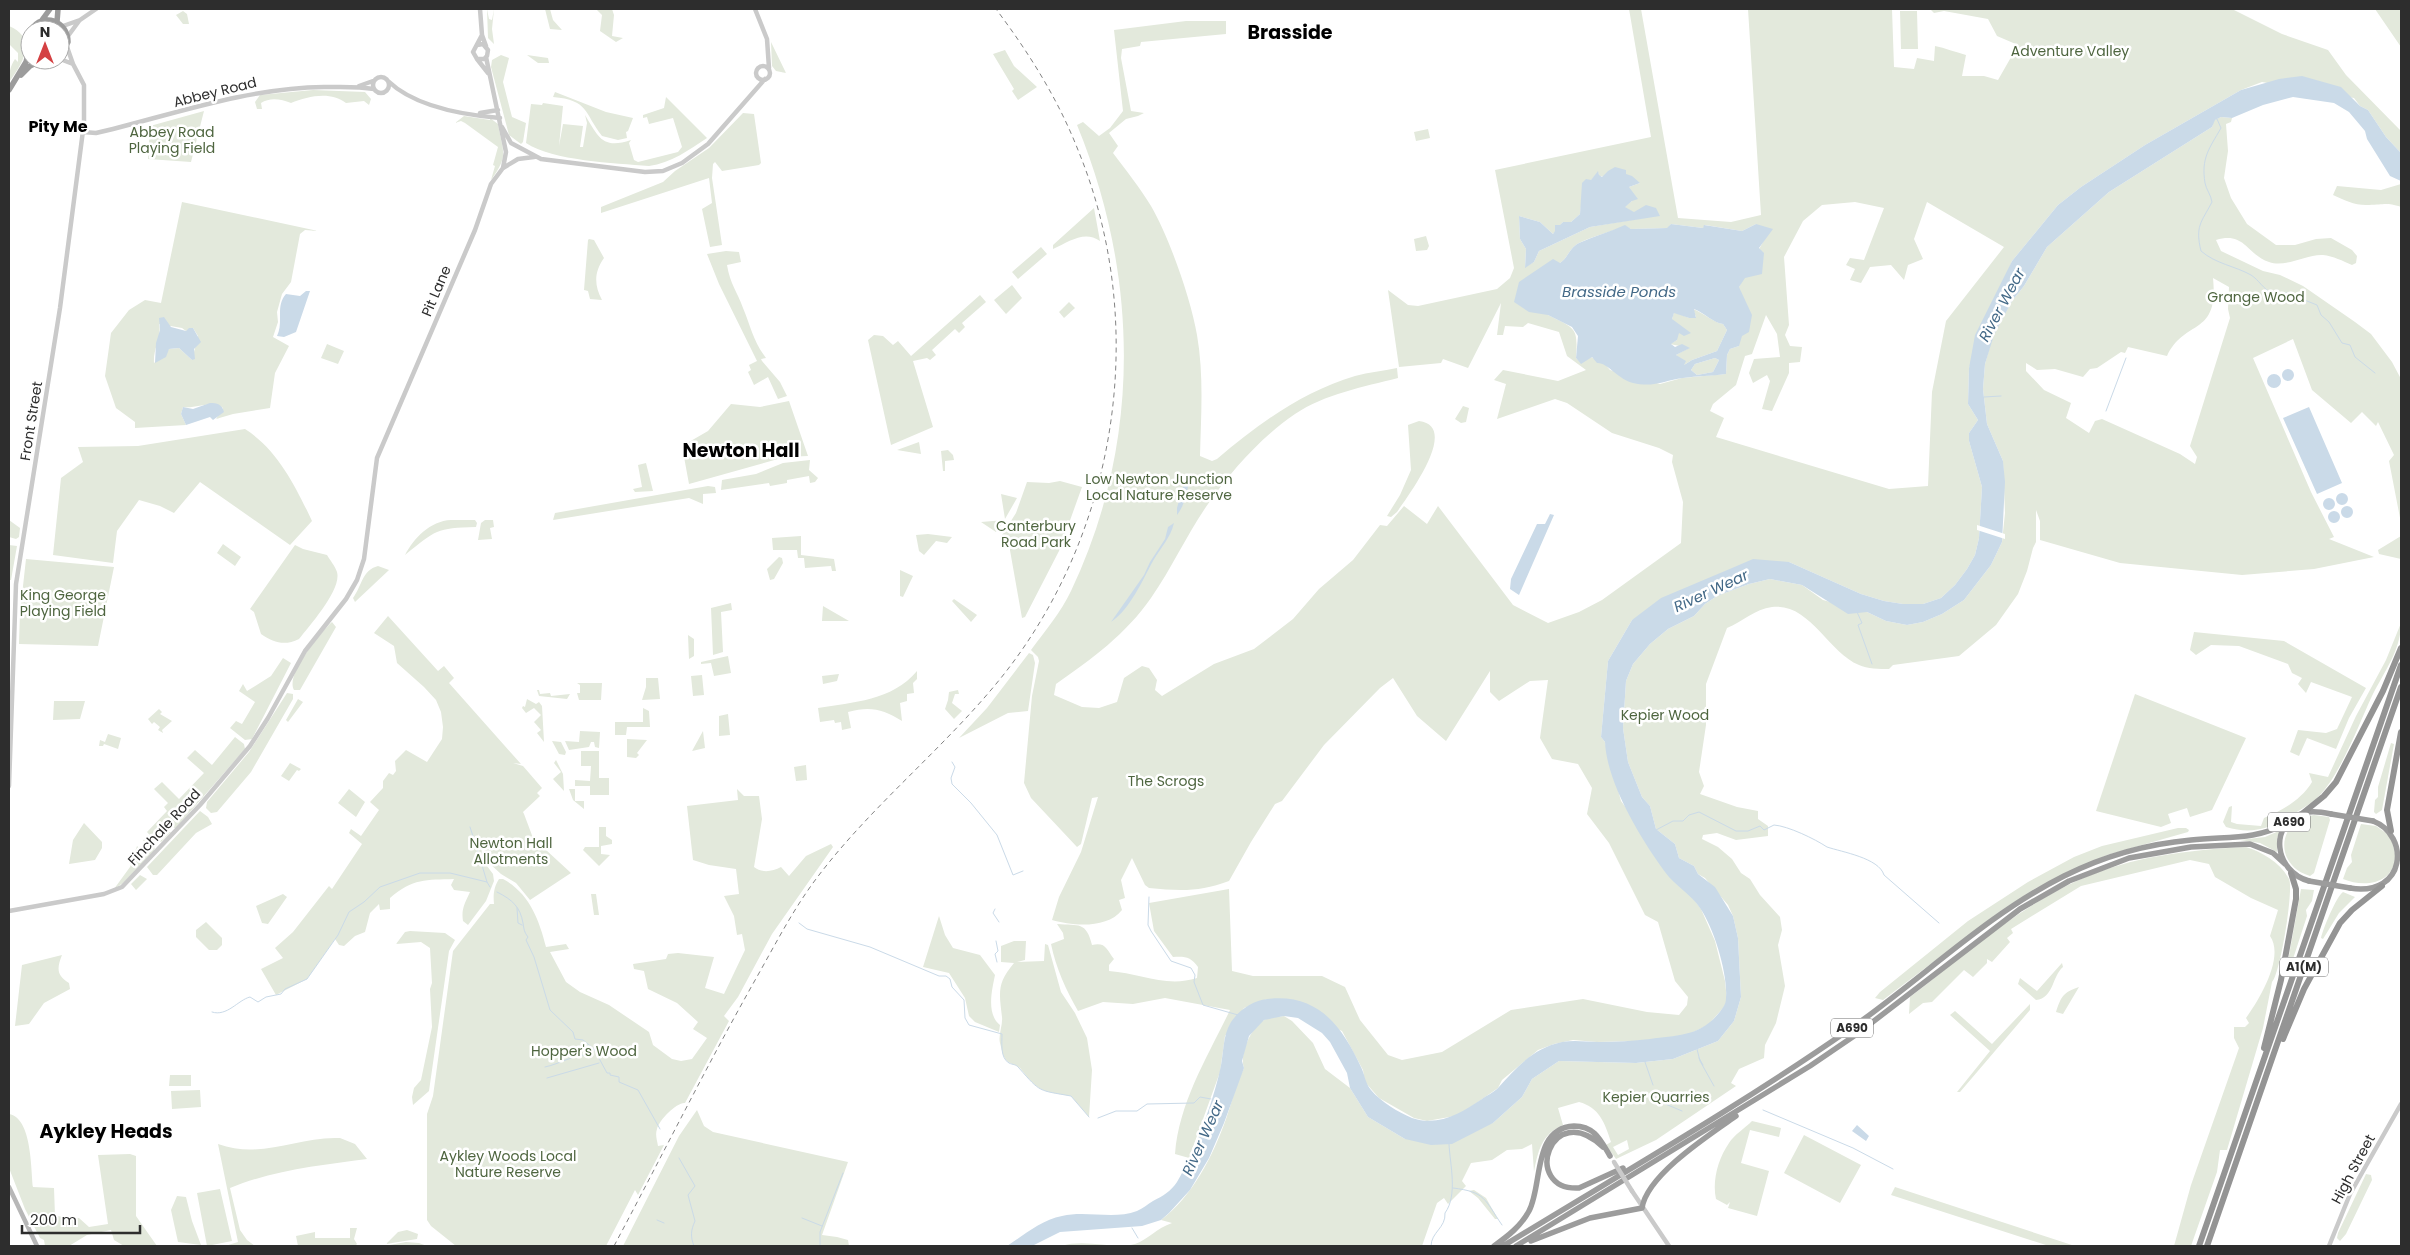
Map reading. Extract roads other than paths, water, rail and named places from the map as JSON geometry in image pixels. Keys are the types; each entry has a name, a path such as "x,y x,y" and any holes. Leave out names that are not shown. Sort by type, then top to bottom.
{"highway":[{"path":"42,20 50,9"},
{"path":"9,90 21,70"},
{"path":"13,84 26,70"},
{"path":"2303,813 2318,803 2336,782 2383,691 2401,648"},
{"name":"A1(M)","path":"2207,1246 2260,1082 2401,665"},
{"name":"A1(M)","path":"2199,1246 2260,1082 2401,687"},
{"path":"2391,831 2387,810 2401,732"},
{"name":"A690","path":"1503,1246 1805,1061 1884,1005 1998,916 2053,881 2106,858 2148,846 2190,840 2264,834 2288,823 2303,813 2312,811 2373,821 2391,831 2399,839 2401,858 2393,877"},
{"name":"A690","path":"2284,864 2279,843 2288,823"},
{"name":"A690","path":"1517,1246 1772,1090 1857,1034 2020,909 2050,890 2089,872 2150,853 2191,847 2242,843 2266,849 2284,864 2291,873 2309,881 2369,890 2382,886"},
{"path":"2260,1082 2304,990 2337,927 2352,910 2401,872"},
{"path":"2260,1082 2296,899 2296,889 2291,873"},
{"path":"1517,1246 1590,1218 1642,1208 1646,1193 1673,1164 1772,1090"},
{"path":"1494,1246 1514,1231 1529,1212 1535,1196 1543,1150 1554,1134 1573,1126 1587,1128 1598,1135 1610,1156"},
{"path":"1606,1150 1587,1134 1579,1132 1564,1134 1552,1143 1548,1149 1546,1157 1548,1172 1558,1184 1571,1189 1579,1188 1640,1162"}],"main road":[{"path":"9,1187 38,1246"}],"street":[{"path":"70,24 80,20 96,9"},
{"path":"480,9 482,35 488,50 486,57 488,74 500,118 506,153 510,160 534,157 645,172 671,168 689,159 708,144 770,75 767,39 755,9"},
{"path":"70,33 80,20"},
{"path":"482,35 473,52 488,74"},
{"path":"477,45 486,46"},
{"path":"755,90 758,76 757,70 768,55"},
{"name":"Front Street","path":"9,786 16,584 61,302 83,132 85,92 81,78 70,56"},
{"path":"477,59 486,57"},
{"path":"761,66 769,68"},
{"path":"355,86 373,81 380,76 403,94 423,103 500,118"},
{"path":"758,76 765,79"},
{"path":"373,81 374,89"},
{"path":"386,92 389,87 388,81"},
{"path":"355,86 374,89 378,93 403,94"},
{"name":"Abbey Road","path":"83,132 96,133 114,130 250,93 291,87 355,86"},
{"path":"472,113 498,110"},
{"path":"502,127 508,141 534,157"},
{"path":"506,153 510,147 517,148"},
{"path":"517,148 520,155 517,160"},
{"name":"Pit Lane","path":"286,685 305,651 346,599 357,580 364,559 377,458 475,230 491,184 502,168 506,153"},
{"name":"Pit Lane","path":"502,168 517,160"},
{"name":"Finchale Road","path":"9,911 104,894 122,887 237,763 268,718 286,685"},
{"name":"High Street","path":"2329,1246 2350,1194 2401,1104"},
{"path":"1610,1156 1668,1246"}],"water":[{"name":"River Wear","path":"2302,76 2341,87 2360,106 2368,110 2386,137 2401,153 2401,181 2390,176 2367,139 2365,131 2349,112 2334,103 2293,97 2263,105 2232,118 2221,117 2215,120 2212,127 2109,192 2047,247 2024,286 2012,301 1994,335 1985,364 1983,389 1987,424 2003,461 2005,482 2002,542 1991,565 1964,600 1942,614 1923,622 1907,625 1886,621 1867,612 1848,614 1802,585 1770,579 1749,584 1717,596 1705,604 1694,616 1668,629 1650,644 1633,664 1626,681 1623,728 1628,762 1642,797 1650,806 1656,829 1675,844 1679,858 1694,866 1698,874 1715,887 1733,916 1738,938 1741,997 1734,1021 1718,1041 1673,1059 1636,1063 1559,1061 1532,1079 1522,1097 1493,1123 1452,1144 1431,1145 1405,1139 1368,1117 1350,1088 1347,1073 1330,1042 1322,1033 1298,1018 1284,1016 1264,1020 1249,1036 1242,1061 1244,1068 1209,1158 1190,1190 1169,1213 1161,1220 1142,1226 1060,1232 1032,1246 1007,1246 1033,1228 1054,1218 1071,1214 1128,1214 1141,1209 1172,1188 1190,1157 1208,1112 1217,1083 1228,1028 1238,1013 1257,1001 1285,999 1301,1001 1326,1015 1354,1052 1367,1085 1371,1090 1380,1099 1407,1116 1431,1121 1458,1114 1474,1104 1496,1089 1526,1060 1542,1049 1552,1045 1567,1041 1644,1040 1687,1034 1711,1022 1723,1007 1726,998 1725,977 1715,939 1700,908 1665,872 1636,827 1612,775 1605,742 1601,737 1608,661 1632,620 1661,598 1753,559 1789,562 1861,594 1884,601 1903,604 1923,604 1941,598 1955,585 1967,569 1975,555 1979,538 1982,487 1969,441 1969,433 1978,420 1968,404 1969,368 1975,335 2012,261 2058,205 2081,187 2145,145 2241,90 2279,79"},
{"name":"Brasside Ponds","path":"1615,167 1626,170 1626,174 1632,176 1640,183 1629,187 1638,199 1625,207 1634,212 1646,205 1656,208 1660,216 1590,227 1539,251 1534,262 1525,268 1526,249 1520,239 1519,216 1540,222 1553,234 1555,225 1571,222 1580,214 1582,183 1586,179 1591,180 1598,171 1602,177"},
{"name":"Brasside Ponds","path":"1671,224 1703,228 1704,225 1742,231 1756,224 1773,229 1759,248 1764,253 1762,274 1745,278 1739,287 1752,315 1749,332 1742,336 1739,346 1730,349 1727,355 1726,374 1683,378 1647,385 1633,383 1605,365 1597,363 1592,357 1581,364 1576,358 1578,336 1572,327 1548,315 1529,312 1514,302 1519,282 1553,259 1560,263 1579,243 1625,225 1631,229 1667,228","holes":["1694,309 1723,324 1727,330 1717,351 1684,365 1686,361 1676,355 1690,348 1682,344 1675,347 1671,344 1677,340 1679,333 1684,336 1691,333 1672,319 1674,313 1689,318 1696,318","1715,358 1719,360 1713,372 1697,375 1691,370 1695,364"]},
{"path":"306,291 310,291 296,332 284,337 277,336 280,325 281,304 286,294 300,296"},
{"path":"164,317 171,327 186,331 189,328 193,328 201,342 194,349 195,359 192,360 179,348 169,349 166,357 155,363 156,343 160,330 159,318"},
{"path":"2290,369 2293,370 2293,380 2286,381 2283,380 2282,373 2283,370"},
{"path":"2274,374 2279,376 2281,381 2279,386 2274,388 2269,386 2267,381 2269,376"},
{"path":"210,403 219,404 224,412 213,420 210,417 186,425 181,414 183,407 193,409"},
{"path":"2309,407 2342,483 2317,494 2283,418"},
{"path":"1186,476 1190,478 1188,488 1184,502 1177,515 1177,508"},
{"path":"2340,493 2344,493 2348,499 2344,505 2340,505 2336,501 2336,497"},
{"path":"2331,498 2334,499 2334,509 2327,510 2324,509 2323,502 2324,499"},
{"path":"2345,506 2349,506 2353,512 2349,518 2345,518 2341,514 2341,510"},
{"path":"2332,511 2336,511 2340,517 2336,523 2332,523 2328,519 2328,515"},
{"path":"1550,514 1554,515 1519,595 1510,589 1511,579 1537,524 1545,524"},
{"path":"1174,523 1168,538 1135,594 1111,622 1144,575 1165,539 1168,527"},
{"path":"1857,1125 1869,1136 1866,1141 1852,1131"}],"waterway":[{"path":"2217,119 2221,128 2207,154 2204,167 2206,188 2212,202 2200,225 2199,243 2201,251 2219,262 2251,275 2272,293 2287,293 2317,305 2321,315 2329,322 2342,343 2350,345 2355,357 2375,373"},
{"path":"2106,411 2126,358"},
{"path":"1984,397 2001,396"},
{"path":"1857,612 1862,623 1858,625 1872,664"},
{"path":"952,762 955,767 951,778 952,784 971,803 997,835 1013,875 1023,871"},
{"path":"1656,830 1673,821 1683,821 1689,815 1699,812 1736,831 1748,831 1760,826 1764,830 1774,825 1794,830 1827,847 1859,856 1875,864 1884,875 1939,923"},
{"path":"470,827 487,882"},
{"path":"212,1012 223,1012 250,997 258,1002 266,997 281,994 285,989 307,979 338,935 349,912 364,902 380,887 420,873 450,873 487,882 490,887"},
{"path":"497,892 518,908 528,937 526,940 534,957 550,1010 573,1032 575,1039 583,1040 594,1049 607,1073 619,1077 619,1082 638,1090 660,1129"},
{"path":"1149,897 1148,925 1171,961 1191,968 1195,975 1194,982 1203,1005 1238,1015"},
{"path":"517,908 518,923 522,925"},
{"path":"995,909 993,913 999,922"},
{"path":"799,923 807,929 870,947 939,976 946,976 950,979 952,987 964,1000 965,1018 969,1025 1002,1034 1002,1050 1006,1061 1016,1065 1041,1089 1071,1096 1089,1117"},
{"path":"996,941 998,951 995,954 997,962"},
{"path":"545,1067 578,1056 589,1055 594,1049"},
{"path":"1697,1049 1700,1061 1714,1086"},
{"path":"1699,1058 1703,1065"},
{"path":"1645,1062 1653,1085"},
{"path":"547,1078 599,1063"},
{"path":"1656,1091 1665,1099 1663,1103 1682,1111"},
{"name":"River Wear","path":"1098,1118 1116,1111 1137,1111 1147,1104 1194,1103 1200,1097 1211,1099"},
{"path":"1763,1110 1853,1148 1893,1169"},
{"path":"1431,1246 1433,1237 1443,1223 1451,1198 1452,1180 1449,1144"},
{"path":"679,1158 695,1186 688,1195 695,1221 691,1233 694,1246"},
{"path":"820,1246 820,1232 843,1173"},
{"path":"1453,1188 1472,1192 1483,1198 1502,1225"},
{"path":"802,1218 822,1226"},
{"path":"657,1220 664,1223"},
{"path":"1132,1228 1138,1238"}],"railway":[{"path":"614,1246 718,1048 799,904 838,851 962,723 1008,669 1046,612 1076,550 1098,485 1111,418 1116,350 1112,282 1100,215 1078,150 1052,95 1020,42 996,9"}],"district":[{"name":"Brasside","path":"1290,32"},
{"name":"Pity Me","path":"58,126"},
{"name":"Newton Hall","path":"741,450"},
{"name":"Aykley Heads","path":"106,1131"}],"park label":[{"name":"Adventure Valley","path":"2070,51"},
{"name":"Abbey Road Playing Field","path":"172,140"},
{"name":"Grange Wood","path":"2256,297"},
{"name":"Low Newton Junction Local Nature Reserve","path":"1159,488"},
{"name":"Canterbury Road Park","path":"1036,534"},
{"name":"King George Playing Field","path":"63,604"},
{"name":"Kepier Wood","path":"1665,715"},
{"name":"The Scrogs","path":"1166,781"},
{"name":"Newton Hall Allotments","path":"511,852"},
{"name":"Hopper's Wood","path":"584,1051"},
{"name":"Kepier Quarries","path":"1656,1097"},
{"name":"Aykley Woods Local Nature Reserve","path":"508,1164"}]}
